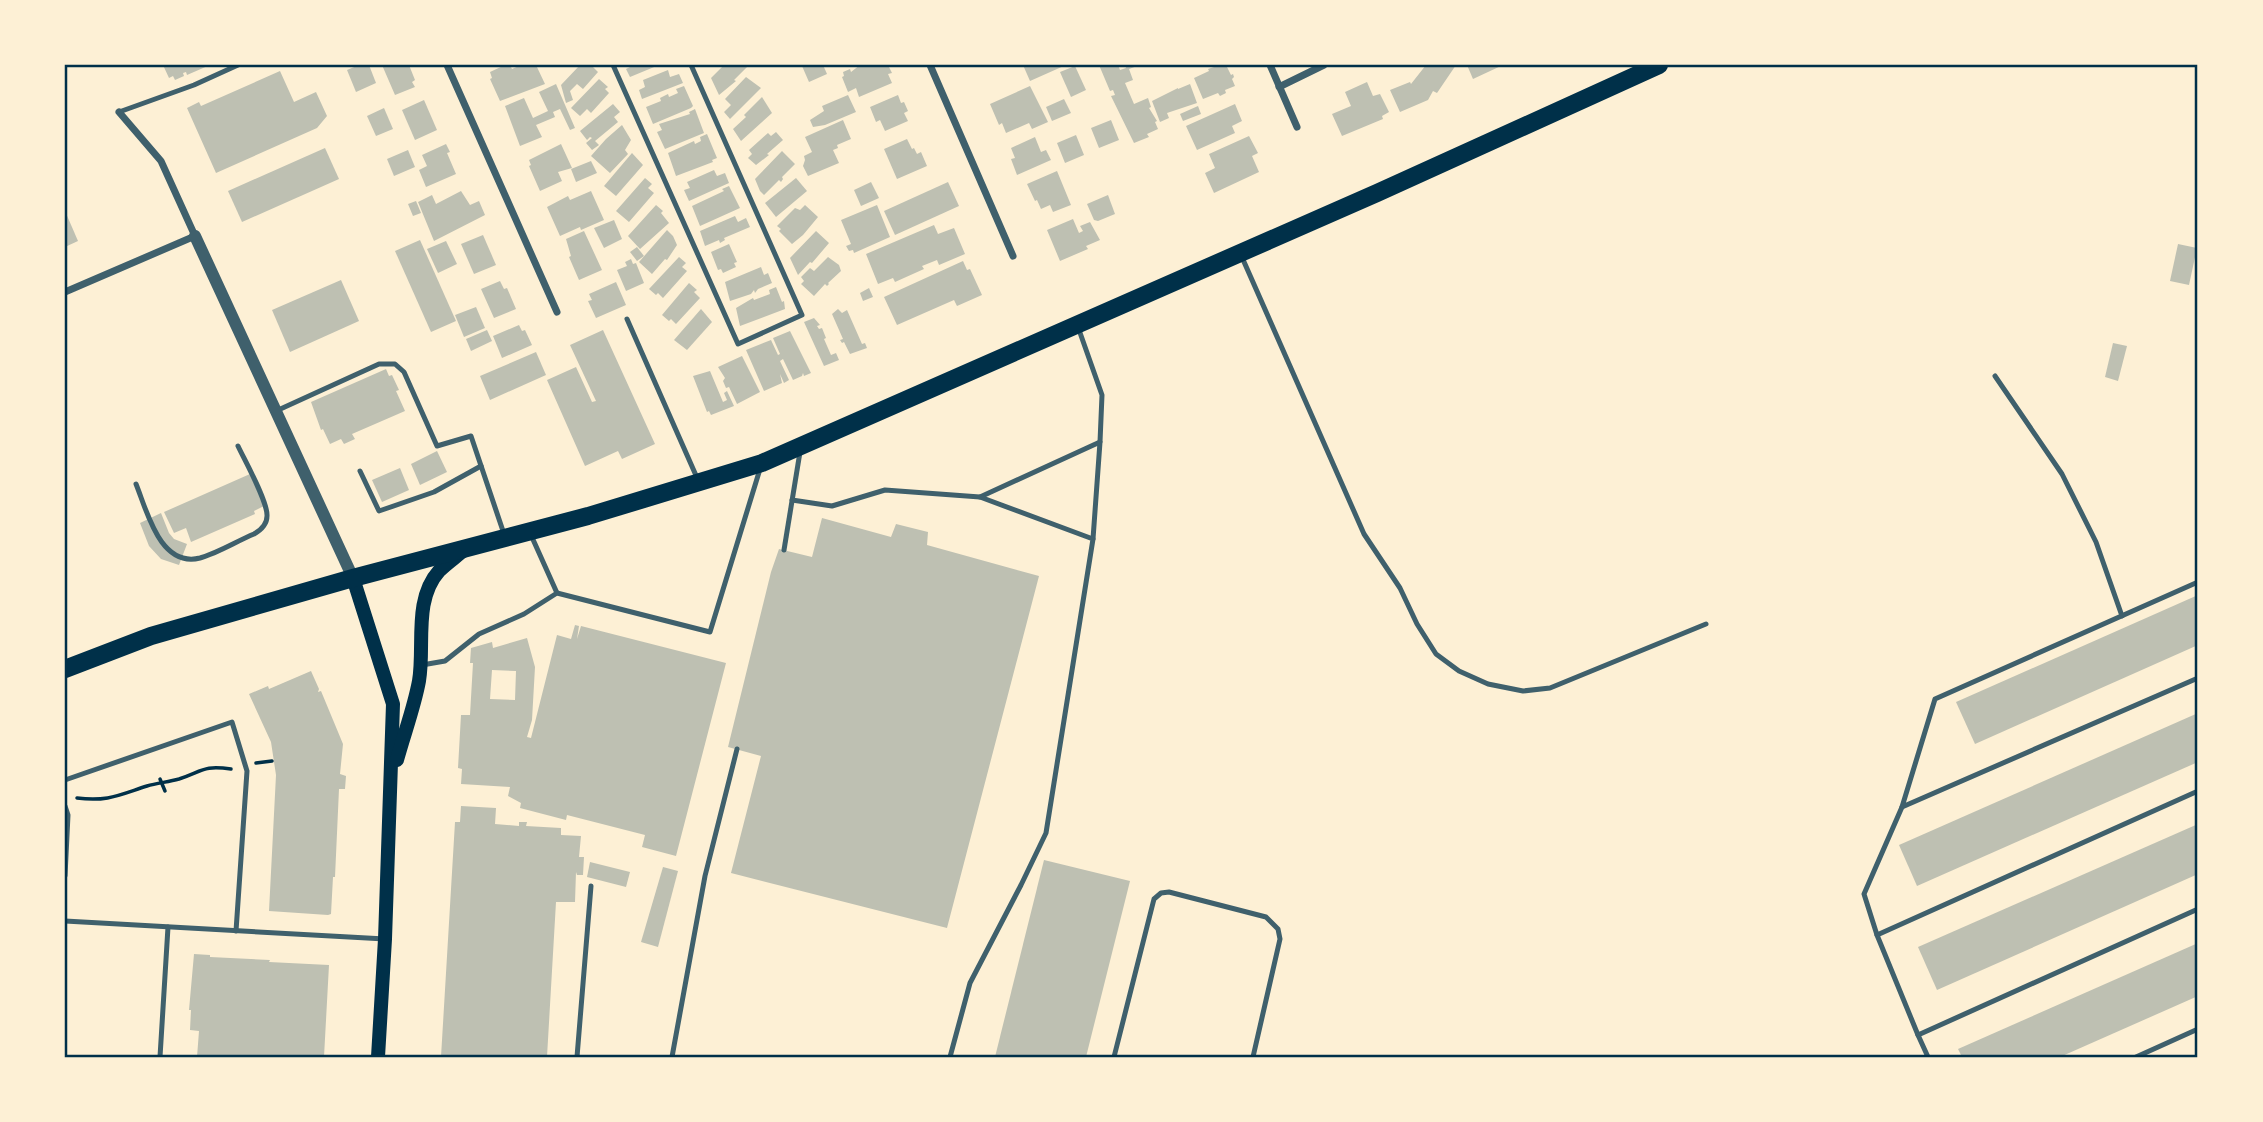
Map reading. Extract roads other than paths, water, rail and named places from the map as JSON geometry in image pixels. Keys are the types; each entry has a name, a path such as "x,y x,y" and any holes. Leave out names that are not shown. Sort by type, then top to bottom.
{"main road":[{"path":"65,668 151,636 353,578 506,539 762,463 1377,193 1658,65"},
{"path":"391,781 418,684 423,610 428,589 438,572 464,550"},
{"path":"353,578 393,704 378,1057"}],"street":[{"path":"447,65 557,312"},
{"path":"930,65 1013,256"},
{"path":"1269,65 1297,127"},
{"path":"1279,87 1324,65"},
{"path":"119,112 161,161 353,578"},
{"path":"65,292 195,236"}],"lane":[{"path":"119,112 194,85 238,65"},
{"path":"613,65 738,344 802,315 691,65"},
{"path":"1239,253 1364,534 1436,654 1459,671 1488,684 1523,691 1550,688 1706,624"},
{"path":"627,319 699,483"},
{"path":"950,1057 970,983 1045,833 1093,540 1100,442 1102,395 1076,324"},
{"path":"276,411 379,364 395,364 404,372 437,446 471,436 506,539"},
{"path":"1995,376 2062,474 2096,542 2122,615"},
{"path":"980,497 1100,442"},
{"path":"136,484 162,544 170,553 181,558 201,558 254,534 267,522 266,508 238,446"},
{"path":"784,550 801,446"},
{"path":"421,665 444,661 479,635 524,614 557,593 710,632 762,463"},
{"path":"360,471 379,510 433,492 481,466"},
{"path":"792,500 832,506 886,490 980,497 1093,540"},
{"path":"529,532 557,593"},
{"path":"1928,1057 1877,935 1864,894 1902,807 1935,699 2198,582"},
{"path":"1902,807 2198,678"},
{"path":"65,780 232,722 247,771 236,931"},
{"path":"672,1057 705,876 737,750"},
{"path":"1877,935 2198,791"},
{"path":"65,806 68,815 65,876"},
{"path":"576,1057 591,886"},
{"path":"1114,1057 1154,899 1161,893 1169,892 1266,917 1278,929 1280,939 1253,1057"},
{"path":"1918,1035 2198,909"},
{"path":"65,921 385,939"},
{"path":"160,1057 168,927"},
{"path":"2136,1057 2198,1029"}]}
